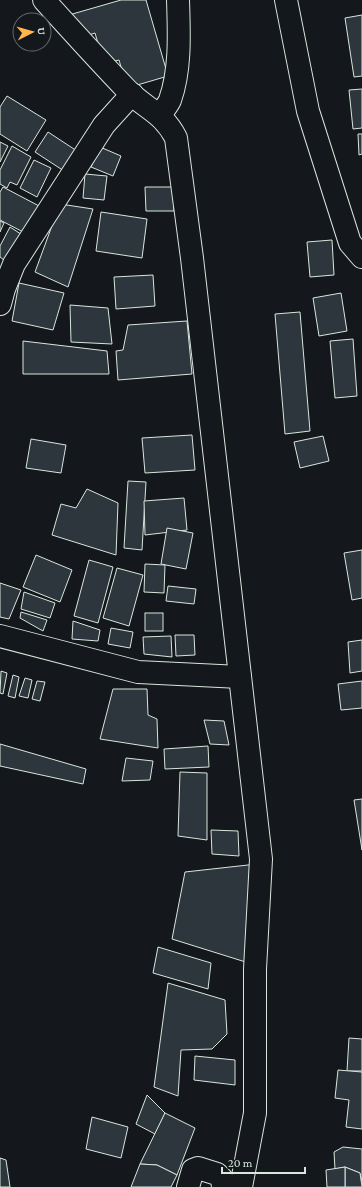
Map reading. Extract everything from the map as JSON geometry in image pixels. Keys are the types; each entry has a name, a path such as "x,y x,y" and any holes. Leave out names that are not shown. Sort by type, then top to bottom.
{"street":[{"path":"44,0 132,94 160,115 170,126 176,138 192,258 261,859 255,969 255,1113 241,1187"},
{"path":"160,115 170,102 175,85 177,65 178,0"},
{"path":"286,0 308,111 350,243 362,256"},
{"path":"0,304 14,264 104,125 132,94"},
{"path":"0,636 138,672 240,677"},
{"path":"188,1187 193,1170 198,1168 217,1174 222,1179 223,1187"}],"building":[{"path":"121,0 146,0 168,76 127,88 119,60 104,64 95,33 83,37 69,15"},
{"path":"362,15 362,76 354,77 345,18"},
{"path":"362,89 362,128 353,129 349,90"},
{"path":"7,96 46,120 27,151 0,134 0,107"},
{"path":"48,132 77,151 64,171 35,152"},
{"path":"358,134 362,134 362,154 359,155"},
{"path":"0,142 8,146 0,162"},
{"path":"12,146 31,157 17,185 10,182 7,188 0,184 0,170"},
{"path":"100,147 121,156 113,176 91,167"},
{"path":"34,160 51,168 37,197 20,188"},
{"path":"85,174 107,176 104,200 83,198"},
{"path":"3,187 41,207 27,234 0,220 0,192"},
{"path":"145,187 173,187 174,211 146,211"},
{"path":"60,204 93,209 68,287 35,272"},
{"path":"101,212 147,219 142,258 96,251"},
{"path":"0,221 4,223 0,232"},
{"path":"10,227 27,238 9,264 0,257 0,246"},
{"path":"332,240 334,275 310,277 307,242"},
{"path":"153,275 155,306 116,309 114,277"},
{"path":"19,283 64,293 53,330 12,321"},
{"path":"341,293 347,331 319,336 313,298"},
{"path":"70,305 108,308 112,344 71,342"},
{"path":"300,312 310,431 285,434 275,314"},
{"path":"187,321 192,374 118,380 116,351 123,350 128,325"},
{"path":"353,339 357,396 335,398 330,341"},
{"path":"23,341 107,351 109,374 23,374"},
{"path":"192,435 195,470 145,473 142,438"},
{"path":"323,436 329,461 300,468 294,442"},
{"path":"31,439 66,445 61,473 26,468"},
{"path":"128,481 146,482 142,550 124,548"},
{"path":"87,489 118,503 116,555 52,535 61,504 76,508"},
{"path":"184,498 187,530 145,535 144,501"},
{"path":"167,528 193,533 186,569 161,564"},
{"path":"362,550 362,598 352,600 344,553"},
{"path":"36,555 72,570 60,602 23,587"},
{"path":"89,560 113,567 98,623 74,616"},
{"path":"145,564 165,565 164,593 144,592"},
{"path":"117,568 143,575 129,626 103,618"},
{"path":"0,583 21,590 9,619 0,617"},
{"path":"168,586 196,589 194,604 166,601"},
{"path":"24,592 55,603 50,618 21,609"},
{"path":"21,612 47,620 43,631 20,618"},
{"path":"145,613 163,613 163,631 145,631"},
{"path":"73,621 100,630 98,641 72,639"},
{"path":"111,628 133,632 130,648 108,644"},
{"path":"175,635 194,635 195,655 176,656"},
{"path":"171,636 172,657 144,654 143,637"},
{"path":"362,640 362,671 350,673 348,642"},
{"path":"1,671 7,673 3,694 0,693"},
{"path":"13,675 19,677 15,698 8,696"},
{"path":"25,678 32,680 28,698 19,696"},
{"path":"37,681 45,682 40,701 32,699"},
{"path":"362,681 362,708 341,710 338,684"},
{"path":"113,689 147,689 148,715 157,719 158,748 100,739"},
{"path":"204,720 224,721 229,745 210,744"},
{"path":"0,744 86,769 83,784 0,766"},
{"path":"208,746 209,767 165,769 164,749"},
{"path":"126,758 153,761 150,780 122,781"},
{"path":"180,772 207,773 207,840 178,836"},
{"path":"362,799 362,850 354,800"},
{"path":"211,830 238,831 239,856 212,854"},
{"path":"257,864 252,964 172,939 185,872"},
{"path":"158,947 211,963 208,989 153,973"},
{"path":"168,983 225,1000 227,1034 212,1049 181,1050 178,1096 154,1087"},
{"path":"349,1038 362,1039 362,1071 347,1071"},
{"path":"195,1056 235,1060 235,1085 194,1080"},
{"path":"338,1070 362,1072 362,1129 346,1127 349,1100 335,1098"},
{"path":"147,1095 165,1113 155,1134 136,1124"},
{"path":"165,1113 195,1128 177,1175 157,1165 140,1164"},
{"path":"92,1117 128,1127 121,1158 86,1149"},
{"path":"343,1147 362,1149 362,1182 360,1173 345,1167 335,1169 334,1152"},
{"path":"0,1158 6,1160 10,1187 0,1187"},
{"path":"140,1164 157,1165 177,1175 171,1187 131,1187"},
{"path":"345,1167 360,1173 362,1187 345,1187"},
{"path":"345,1167 345,1187 327,1187 326,1170"}]}
